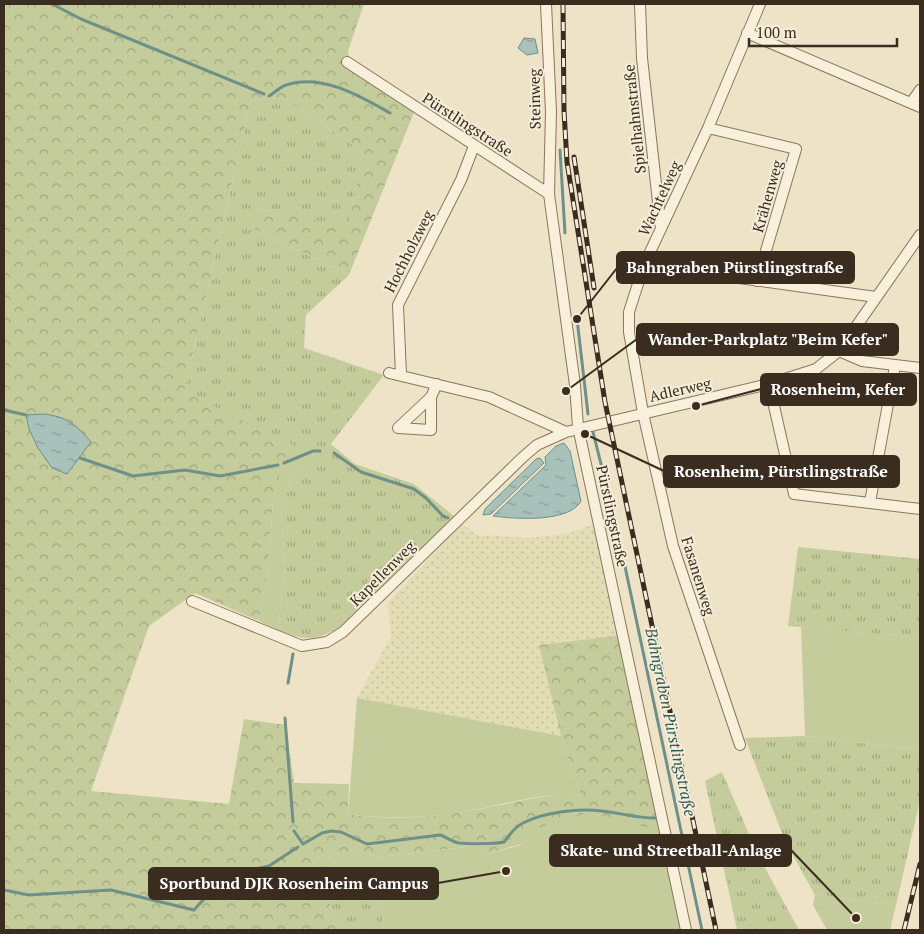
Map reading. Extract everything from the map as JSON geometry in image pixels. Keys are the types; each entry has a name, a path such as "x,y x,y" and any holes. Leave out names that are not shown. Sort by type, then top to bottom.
{"street":[{"name":"Steinweg","path":"546,4 550,112 549,194"},
{"name":"Spielhahnstraße","path":"640,4 642,58 661,230"},
{"name":"Wachtelweg","path":"642,413 629,326 633,295 644,265 708,128 760,4"},
{"path":"747,33 916,105 920,90"},
{"name":"Pürstlingstraße","path":"347,62 549,194 575,386 578,428 686,930"},
{"name":"Krähenweg","path":"708,128 796,149 757,281"},
{"name":"Hochholzweg","path":"401,376 398,305 461,180 474,146"},
{"name":"Adlerweg","path":"566,432 769,384 816,369 839,351 920,235"},
{"path":"644,265 876,297"},
{"path":"839,351 862,361 920,368"},
{"path":"870,502 895,366"},
{"path":"388,373 489,397 566,432"},
{"path":"431,397 437,384"},
{"path":"769,384 794,494 920,509"},
{"name":"Fasanenweg","path":"642,413 673,546 740,745"},
{"name":"Kapellenweg","path":"192,601 302,646 327,642 350,626 516,462 537,445 566,432"}],"shaded area":[{"path":"461,523 477,535 530,538 570,533 594,524 623,635 539,645 561,736 357,698 391,636 388,603"}],"green space":[{"path":"4,4 364,4 348,51 351,71 414,112 349,275 251,227 255,209 348,226 363,152 284,98 251,100 184,392 289,443 273,501 269,559 259,621 195,593 149,626 91,791 229,804 244,719 286,725 294,783 349,784 348,814 382,818 419,817 473,810 547,796 581,796 561,736 539,645 623,635 664,831 521,844 484,855 474,846 378,857 355,850 342,855 329,851 312,863 341,930 4,930","holes":["29,429 91,441 67,474 52,468"]},
{"path":"284,98 363,152 348,227 256,209 251,227 349,275 306,315 304,348 384,375 331,444 355,464 414,484 454,516 338,628 322,636 308,638 294,636 278,630 285,567 281,510 290,481 314,456 184,392 251,100"},
{"path":"289,443 314,456 290,481 281,510 285,567 278,630 259,621 269,559 273,501"},
{"path":"798,547 920,559 920,638 788,626"},
{"path":"801,627 920,638 920,750 805,736"},
{"path":"357,698 561,736 581,796 537,797 437,816 390,817 348,814"},
{"path":"805,736 920,750 920,800 896,905 815,895 785,841 745,738"},
{"path":"722,772 759,857 799,930 737,930 705,781"},
{"path":"587,813 664,831 686,930 385,930 374,884 350,890 329,851 342,855 355,850 378,857 475,846 484,855 521,845 522,833"},
{"path":"329,851 350,890 374,884 385,930 341,930 312,863"},
{"path":"815,895 896,905 890,930 827,930 813,905"}],"water":[{"path":"524,38 535,39 538,53 527,55 518,48"},
{"path":"45,414 71,423 91,442 67,474 52,468 38,448 29,429 26,415"},
{"path":"564,443 570,451 581,501 575,508 565,513 541,518 493,516 546,465 545,457 556,446"},
{"path":"540,458 544,463 491,514 483,515 485,509 536,459"}],"waterway":[{"path":"52,4 81,19 264,94"},
{"path":"269,96 286,85 313,82 340,88 390,113"},
{"path":"560,150 565,233"},
{"name":"Bahngraben Pürstlingstraße","path":"577,319 588,414"},
{"path":"4,410 26,415"},
{"name":"Bahngraben Pürstlingstraße","path":"593,432 616,524 702,930"},
{"path":"284,463 313,451 320,451"},
{"path":"334,453 361,472 414,489 426,498 443,516 448,518"},
{"path":"80,458 133,476 185,470 220,476 278,465"},
{"path":"288,683 293,654"},
{"path":"285,718 293,822"},
{"path":"294,831 303,844 322,833 331,831 341,832 367,844 440,835 454,842 475,844 504,842 512,831 523,823 541,816 562,812 593,810 644,818 659,818"},
{"path":"225,885 233,883 242,872 269,866 298,847"},
{"path":"4,890 29,895 111,890 194,910 214,888"}],"railway":[{"path":"563,4 564,111 567,162 605,402 716,930"},
{"path":"574,157 594,288"},
{"path":"904,930 920,864"}],"place":[{"name":"Bahngraben Pürstlingstraße","path":"577,319"},
{"name":"Wander-Parkplatz \"Beim Kefer\"","path":"566,391"},
{"name":"Rosenheim, Kefer","path":"696,406"},
{"name":"Rosenheim, Pürstlingstraße","path":"585,434"},
{"name":"Sportbund DJK Rosenheim Campus","path":"506,871"},
{"name":"Skate- und Streetball-Anlage","path":"856,918"}]}
